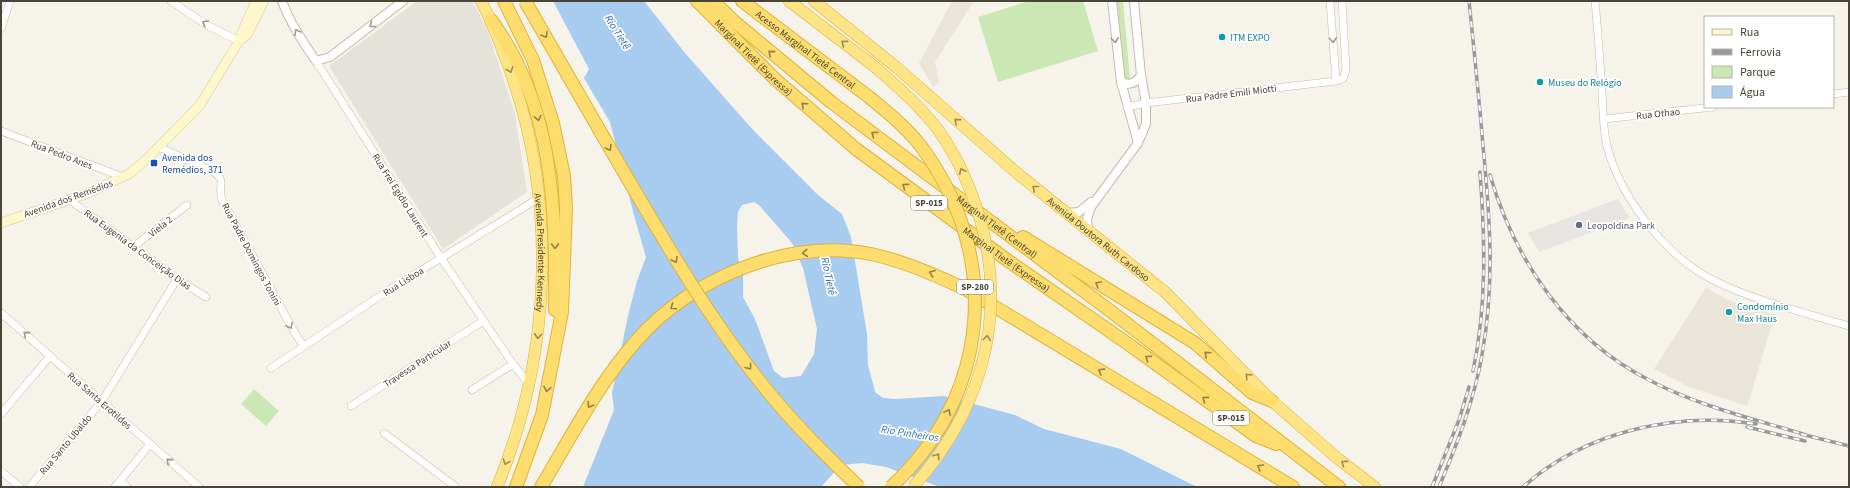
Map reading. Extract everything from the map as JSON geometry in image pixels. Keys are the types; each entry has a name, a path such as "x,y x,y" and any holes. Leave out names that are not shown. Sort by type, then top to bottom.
{"highway":[{"name":"Avenida Presidente Kennedy","path":"481,1 491,20 523,111 533,151 539,198 543,267 537,346 529,384 513,444 497,487"},
{"path":"504,1 533,60 543,89 557,136 564,176 566,208 562,312 542,415 516,487"},
{"path":"525,1 623,172 679,266 715,320 775,400 808,437 859,487"},
{"name":"Marginal Tietê (Expressa)","path":"697,1 775,78 856,149 1007,260 1124,340 1256,436 1287,447 1339,487"},
{"name":"Marginal Tietê (Central)","path":"713,1 736,23 807,82 987,220 1117,316 1287,447"},
{"name":"Acesso Marginal Tietê Central","path":"742,1 869,97 905,129 919,145 947,189 959,214 971,254 975,287 974,316 970,351 962,382 942,424 926,449 907,472 891,487"},
{"path":"789,1 875,67 918,106 939,132 953,154 977,207 989,256 992,284 985,356 968,406 955,429 926,472 913,487"},
{"name":"Avenida Doutora Ruth Cardoso","path":"814,1 896,67 994,154 1165,292 1272,401 1337,458 1375,487"},
{"path":"491,20 507,42 525,77 534,102 543,139 554,212 556,246 555,350"},
{"path":"891,146 906,148 992,217 1074,270 1195,343 1252,393 1272,401"},
{"path":"541,487 615,367 637,340 661,315 714,280 769,259 794,254 843,251 871,254 918,268 967,290 1294,487"}],"main road":[{"name":"Avenida dos Remédios","path":"1,222 70,200 123,177 148,158 200,105 239,41 256,1"},
{"name":"Avenida dos Remédios","path":"239,41 247,35 264,1"}],"street":[{"path":"1,29 10,1"},
{"path":"171,1 207,25 239,41"},
{"name":"Rua Frei Egidio Laurent","path":"282,1 298,33 441,258 513,364 529,384"},
{"path":"316,61 330,57 403,1"},
{"path":"1112,1 1121,82 1138,143"},
{"path":"1088,230 1087,214 1097,198 1138,143 1146,124 1146,103 1141,75 1134,1"},
{"path":"1330,1 1336,81 1343,79 1346,70 1342,1"},
{"path":"1596,1 1607,146 1616,172 1626,194 1654,231 1667,245 1698,271 1725,285 1752,296 1849,326"},
{"path":"1121,82 1125,84 1134,83 1141,75"},
{"name":"Rua Padre Emili Miotti","path":"1127,107 1146,103 1336,81"},
{"path":"1834,94 1849,92"},
{"name":"Rua Othao","path":"1604,119 1704,108"},
{"name":"Rua Pedro Anes","path":"1,131 123,177"},
{"name":"Rua Padre Domingos Tonini","path":"159,147 220,176 222,182 220,192 222,200 296,335 304,346"},
{"name":"Rua Lisboa","path":"271,368 389,290 539,198"},
{"path":"1066,213 1079,212 1097,198"},
{"name":"Rua Eugenia da Conceição Dias","path":"70,200 177,279 206,297"},
{"name":"Viela 2","path":"133,247 186,205"},
{"name":"Rua Santo Ubaldo","path":"29,487 102,401 177,279"},
{"name":"Rua Santa Erotildes","path":"1,313 199,487"},
{"name":"Travessa Particular","path":"351,406 483,321"},
{"path":"1,414 50,356"},
{"path":"472,390 513,364"},
{"path":"384,432 456,487"},
{"path":"127,487 117,484 150,444"},
{"path":"1,471 20,487"}],"shaded area":[{"path":"417,1 472,1 487,29 515,114 527,192 443,249 329,66"},
{"path":"952,1 974,1 935,62 939,82 933,87 919,63"},
{"name":"Leopoldina Park","path":"1618,199 1630,218 1539,252 1528,233"},
{"path":"1706,288 1728,300 1775,315 1747,406 1687,386 1654,369"}],"green space":[{"path":"1029,1 1083,1 1098,51 998,82 978,17"},
{"path":"1116,1 1123,1 1130,79 1122,79"},
{"path":"254,389 279,411 266,426 241,404"}],"water":[{"path":"553,1 644,1 685,53 753,130 818,195 842,214 851,237 867,334 868,365 875,392 883,398 895,399 944,396 1015,415 1044,429 1121,449 1197,487 940,487 886,467 862,463 841,465 821,487 583,487 614,410 612,393 628,316 637,281 646,257 610,122 584,78 589,69","holes":["754,202 759,205 792,243 803,268 817,329 814,354 801,376 783,378 774,371 755,319 743,297 743,275 738,258 738,212 742,205"]}],"railway":[{"path":"1439,487 1470,406 1479,372 1489,302 1490,250 1488,199 1469,1"},
{"path":"1473,371 1481,321 1484,272 1480,172"},
{"path":"1490,175 1514,238 1530,267 1548,294 1570,320 1594,343 1620,363 1668,389 1706,405 1806,435"},
{"path":"1432,487 1459,420 1469,387"},
{"path":"1523,487 1547,468 1574,452 1602,439 1632,430 1663,424 1694,421 1726,421 1756,424"},
{"path":"1747,427 1805,441"},
{"path":"1801,434 1849,446"}],"place":[{"name":"ITM EXPO","path":"1222,37"},
{"name":"Museu do Relógio","path":"1540,82"},
{"name":"Avenida dos Remédios, 371","path":"154,163"},
{"name":"Leopoldina Park","path":"1579,225"},
{"name":"Condomínio Max Haus","path":"1729,312"}],"water label":[{"name":"Rio Tietê","path":"618,32"},
{"name":"Rio Tietê","path":"829,276"},
{"name":"Rio Pinheiros","path":"910,433"}]}
